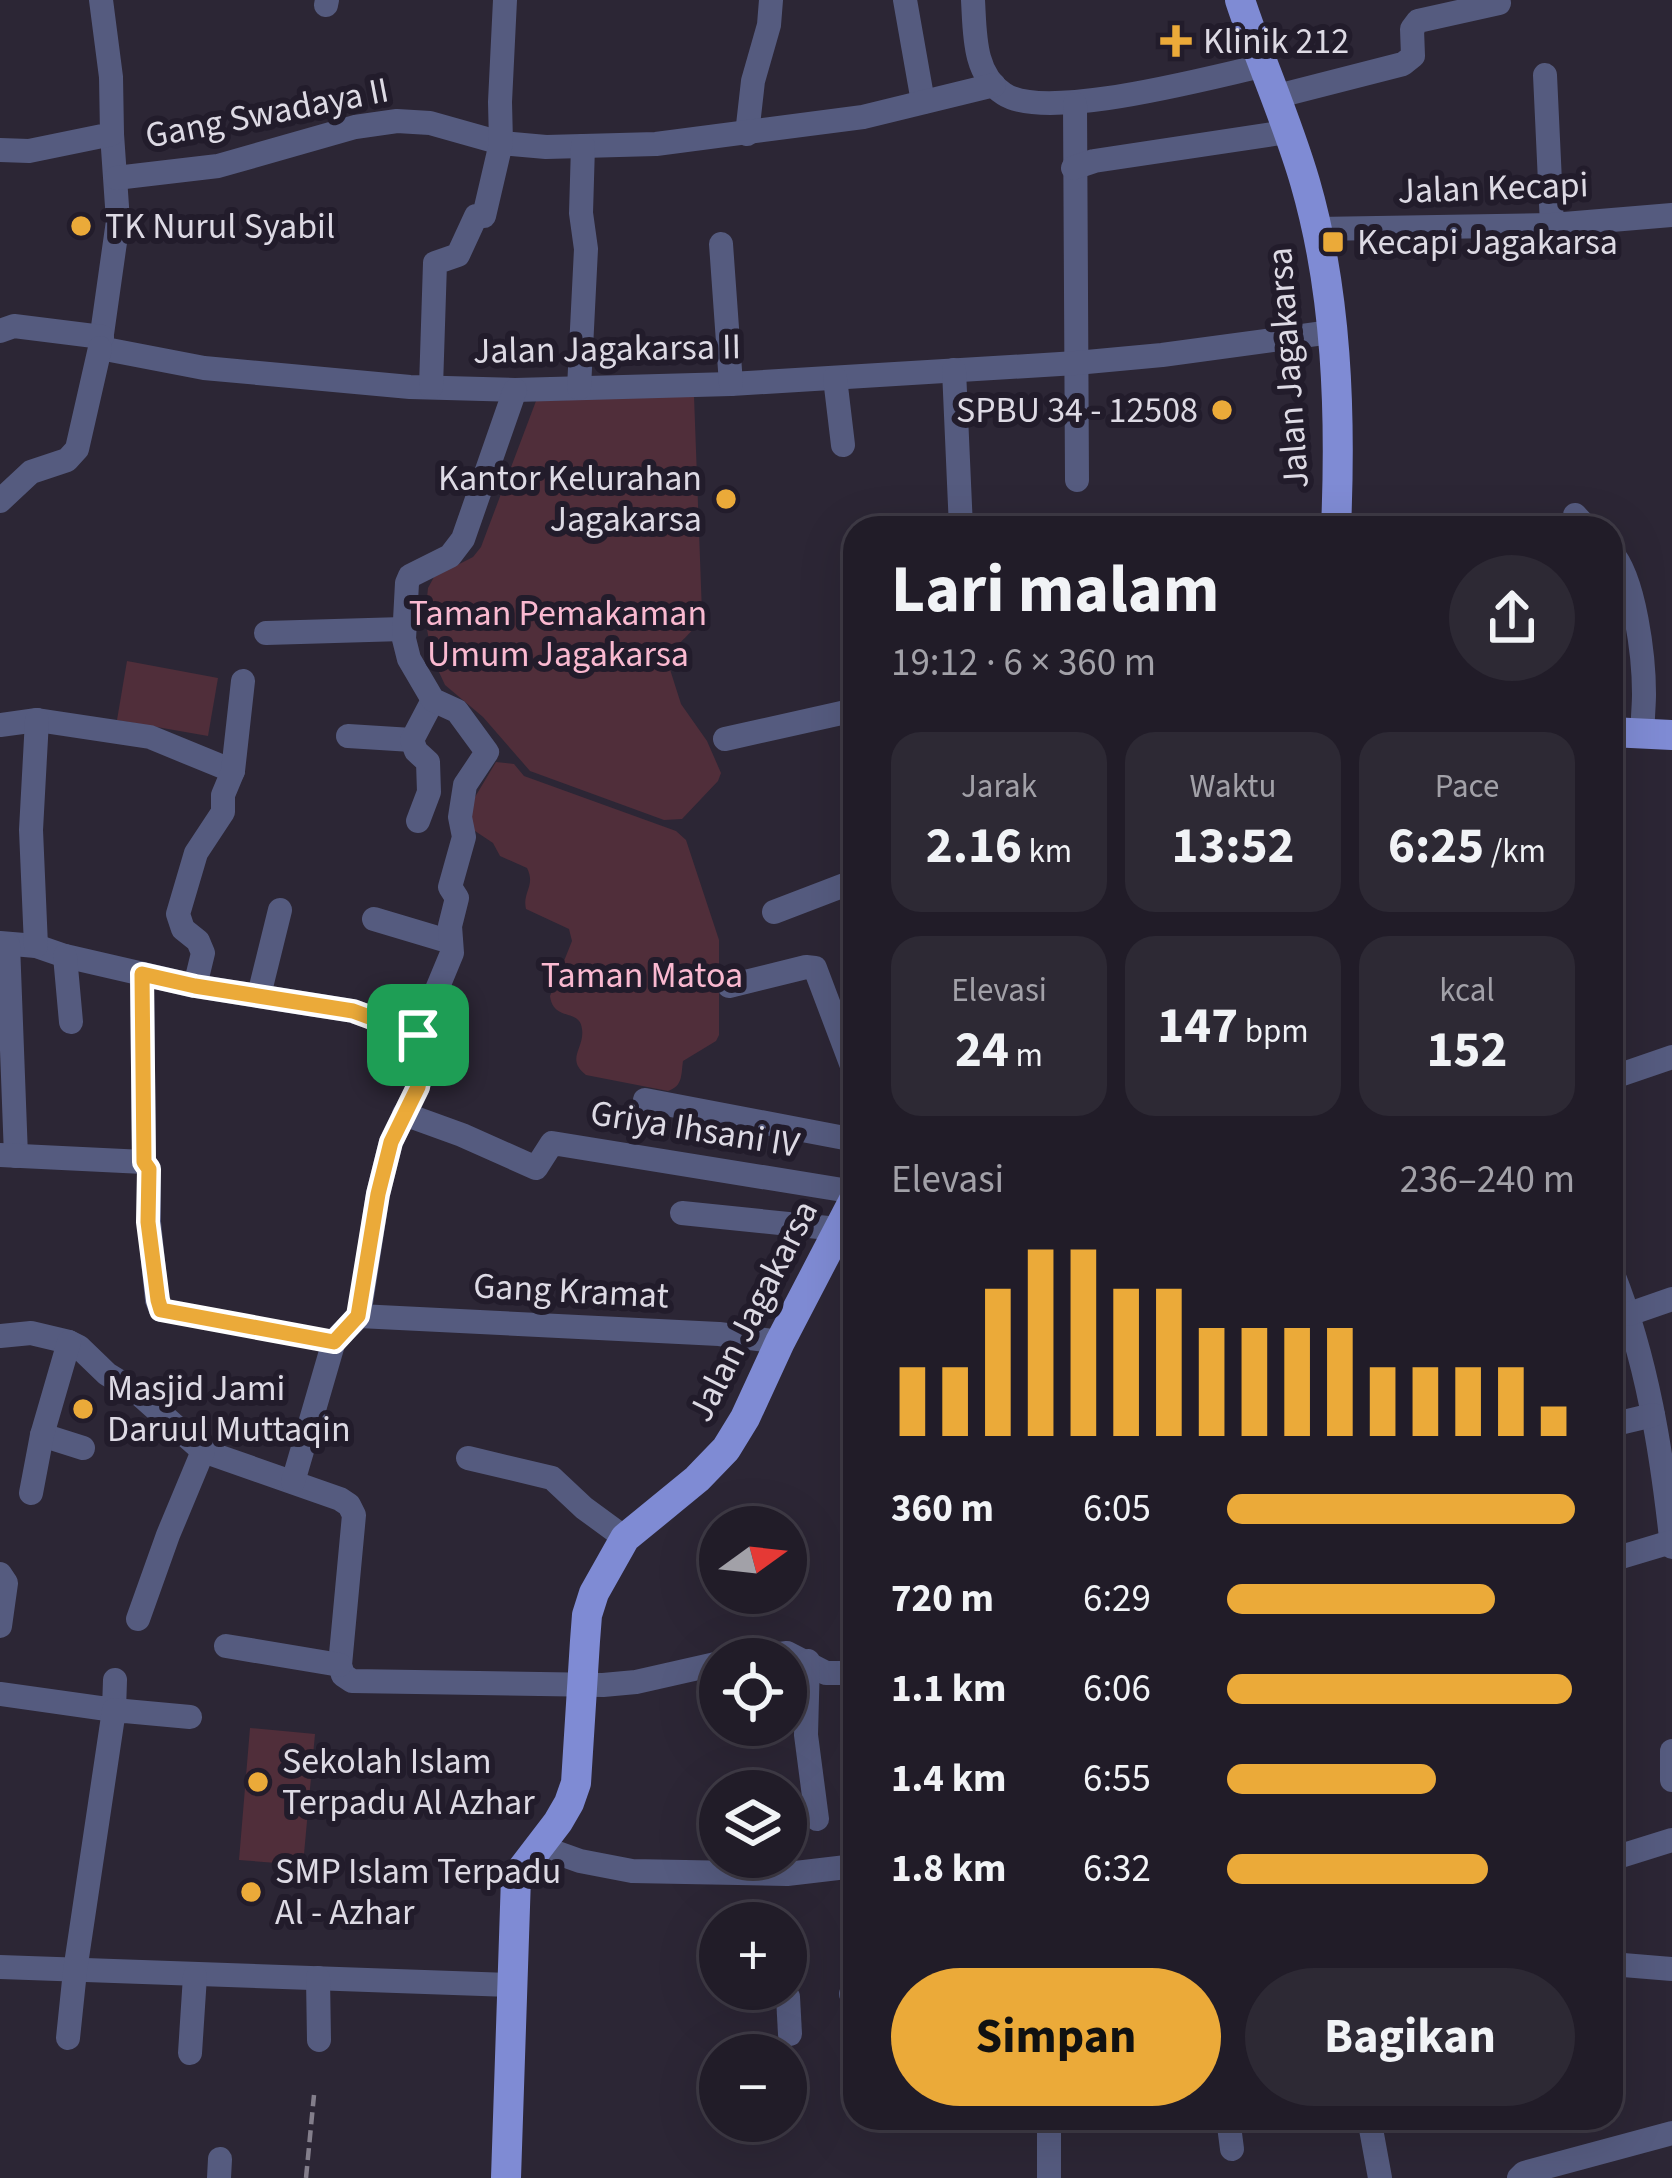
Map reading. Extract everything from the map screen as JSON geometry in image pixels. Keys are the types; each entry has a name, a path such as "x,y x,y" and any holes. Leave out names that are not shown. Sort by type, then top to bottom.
{"main road":[{"name":"Jalan Jagakarsa","path":"1240,0 1317,229 1331,332 1336,516"},
{"path":"1623,733 1657,734"},
{"name":"Jalan Jagakarsa","path":"506,2178 516,1877 569,1803 576,1783 587,1615 594,1593 625,1538 726,1449 843,1219"}],"street":[{"path":"0,479 10,471 31,472 67,460 83,434 118,221 111,77 100,0"},
{"path":"431,387 435,263 458,255 476,216 484,216 501,143 505,0"},
{"path":"747,134 753,81 772,0"},
{"path":"905,0 923,102"},
{"path":"973,0 979,58 994,85 1015,100 1075,104 1262,66"},
{"path":"1274,97 1403,64 1413,56 1412,29 1418,21 1499,2"},
{"path":"1545,75 1552,225"},
{"name":"Gang Swadaya II","path":"116,178 218,166 355,127 397,121 430,122 501,143 545,147 656,143 863,117 994,85"},
{"path":"1075,104 1077,480"},
{"path":"1073,168 1287,132"},
{"path":"0,150 29,151 112,134"},
{"path":"579,388 586,248 581,213 583,146"},
{"name":"Jalan Kecapi","path":"1317,229 1552,225 1672,215"},
{"path":"721,244 731,384"},
{"name":"Jalan Jagakarsa II","path":"0,332 14,326 204,368 515,390 731,384 1076,363 1331,332"},
{"path":"954,370 960,516"},
{"path":"835,378 843,445"},
{"path":"293,1482 334,1342 358,1316 391,1142 418,1087 422,1055 418,1035 452,953 450,926 457,898 450,887 464,837 460,817 465,785 487,752 457,711 433,700 409,659 403,629 410,576 450,556 463,539 515,390"},
{"path":"0,502 31,472"},
{"path":"1623,567 1642,652 1644,700 1657,734"},
{"path":"266,633 403,629"},
{"path":"195,986 203,953 198,941 183,929 178,914 196,853 223,812 223,795 233,771 242,681"},
{"path":"418,820 429,792 428,762 412,740 433,700"},
{"path":"725,739 843,713"},
{"path":"0,725 37,720 150,737 233,771"},
{"path":"36,946 31,830 37,720"},
{"path":"348,736 412,740"},
{"path":"774,912 843,885"},
{"path":"259,995 280,910"},
{"path":"374,919 451,942"},
{"path":"144,1162 8,1155 4,943 36,946 195,986 353,1011 418,1035"},
{"path":"65,956 71,1022"},
{"path":"729,986 814,968 843,1043"},
{"path":"142,974 144,1162 149,1169 148,1222 161,1310"},
{"path":"1623,1074 1672,1057"},
{"path":"645,1100 843,1138"},
{"name":"Griya Ihsani IV","path":"404,1114 536,1168 552,1143 843,1193"},
{"path":"682,1213 838,1229"},
{"path":"1623,1299 1661,1427 1672,1544 1623,1556"},
{"path":"1629,1314 1672,1299"},
{"name":"Gang Kramat","path":"358,1316 719,1334 780,1342"},
{"path":"0,1336 32,1333 69,1342 138,1393 203,1451 350,1505 354,1515 340,1665 352,1681 583,1686 636,1682 699,1668"},
{"path":"31,1493 69,1342"},
{"path":"1623,1425 1661,1427"},
{"path":"42,1435 83,1448"},
{"path":"138,1619 203,1451"},
{"path":"468,1458 552,1478 625,1538"},
{"path":"0,1574 6,1582 0,1626"},
{"path":"226,1646 340,1665"},
{"path":"808,1661 826,1673 843,1673"},
{"path":"808,1661 806,1735 817,1819"},
{"path":"68,2038 115,1680"},
{"path":"0,1694 190,1717"},
{"path":"1672,1751 1672,1780"},
{"path":"1623,1855 1672,1840"},
{"path":"538,1846 580,1861 632,1871 787,1874 843,1867"},
{"path":"1623,1965 1672,1970"},
{"path":"0,1967 511,1985"},
{"path":"190,2053 195,1976"},
{"path":"318,1978 320,2040"},
{"path":"789,2010 790,2034"},
{"path":"1049,2130 1049,2178"},
{"path":"1230,2130 1232,2149"},
{"path":"1371,2130 1380,2178"},
{"path":"1519,2178 1672,2133"}],"path":[{"path":"161,1310 334,1342"},
{"path":"306,2178 314,2096"}],"green space":[{"name":"Taman Pemakaman Umum Jagakarsa","path":"694,396 702,613 667,660 681,704 707,741 721,773 682,819 664,820 530,771 483,717 445,685 432,657 425,618 434,577 473,557 481,547 536,401"},
{"path":"127,661 218,678 208,736 117,720"},
{"name":"Taman Matoa","path":"496,762 514,764 524,776 676,831 686,840 719,940 719,1035 683,1061 673,1089 586,1075 577,1064 580,1023 556,1009 550,996 572,941 569,929 526,909 527,868 500,856 493,843 466,825 472,802"},
{"path":"250,1728 315,1734 303,1865 239,1860"}],"place":[{"name":"Klinik 212","path":"1176,41"},
{"name":"TK Nurul Syabil","path":"81,226"},
{"name":"Kecapi Jagakarsa","path":"1333,242"},
{"name":"SPBU 34 - 12508","path":"1222,410"},
{"name":"Kantor Kelurahan Jagakarsa","path":"726,499"},
{"name":"Masjid Jami Daruul Muttaqin","path":"83,1409"},
{"name":"Sekolah Islam Terpadu Al Azhar","path":"258,1782"},
{"name":"SMP Islam Terpadu Al - Azhar","path":"251,1892"}],"route":[{"path":"142,974 353,1011 418,1035 422,1055 418,1087 391,1142 358,1316 334,1342 161,1310 148,1222 149,1169 144,1162 142,974"}]}
